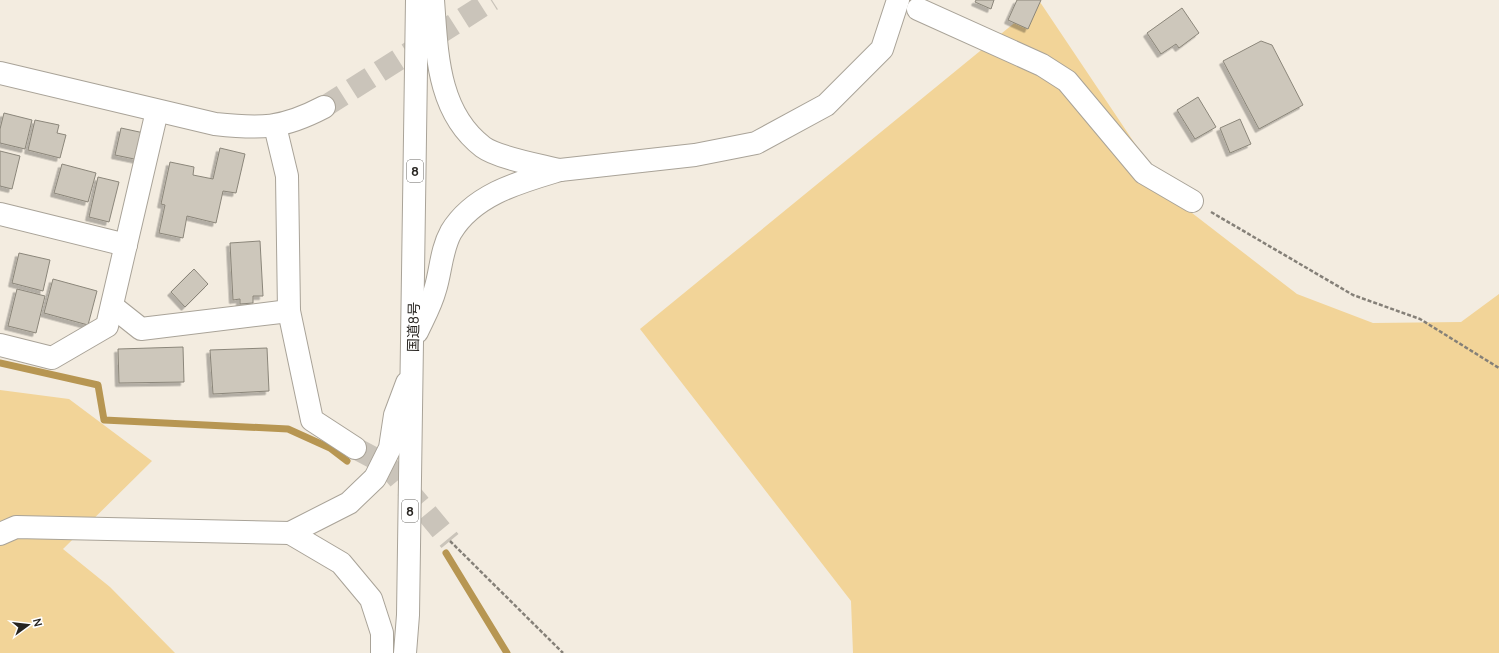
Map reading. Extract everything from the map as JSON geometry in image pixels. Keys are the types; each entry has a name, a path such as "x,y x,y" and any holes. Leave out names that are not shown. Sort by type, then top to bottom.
{"main road":[{"name":"国道8号","path":"405,653 408,615 413,368 417,0"},
{"path":"433,0 439,71 447,100 462,126 484,148 514,159 560,170"},
{"path":"413,342 435,291 442,255 452,232 469,209 516,183 560,170 695,155 756,143 826,105 882,49 898,0"},
{"path":"918,9 1042,65 1067,81 1144,173 1192,201"},
{"path":"0,73 215,124 244,127 275,126 301,119 324,107"},
{"path":"0,345 52,358 107,326 158,111"},
{"path":"275,126 287,176 288,311 312,420 355,448"},
{"path":"0,214 126,245"},
{"path":"112,306 141,329 288,311"},
{"path":"0,534 16,527 290,533 349,503 375,478 390,448 395,415 413,368"},
{"path":"290,533 341,563 371,599 382,634 382,653"}],"path":[{"path":"1192,201 1353,295 1420,320 1499,368"},
{"path":"450,541 563,653"}],"shaded area":[{"path":"1040,2 1170,196 1297,294 1373,323 1461,322 1499,294 1499,653 853,653 851,601 640,329"},
{"path":"0,390 69,399 152,461 63,549 110,587 175,653 0,653"}],"building":[{"path":"976,0 994,0 991,9 975,2"},
{"path":"1017,0 1041,0 1028,29 1008,20"},
{"path":"1182,8 1199,33 1179,48 1176,44 1161,54 1147,33"},
{"path":"1261,41 1272,45 1303,105 1259,129 1223,61"},
{"path":"1198,97 1216,127 1195,139 1177,110"},
{"path":"4,113 32,120 25,149 0,143 0,129"},
{"path":"1240,119 1251,144 1230,153 1220,128"},
{"path":"35,120 59,125 57,133 66,135 60,158 28,150"},
{"path":"121,128 144,133 139,160 115,155"},
{"path":"220,148 245,154 236,193 223,191 216,223 187,216 183,238 159,233 165,205 161,204 170,162 194,167 193,175 213,179"},
{"path":"0,151 20,156 12,189 0,186"},
{"path":"62,164 96,173 88,202 54,193"},
{"path":"98,177 119,182 109,222 89,217"},
{"path":"260,241 263,296 253,296 253,303 240,304 240,299 233,300 230,243"},
{"path":"19,253 50,260 43,291 12,283"},
{"path":"194,269 208,284 185,307 171,292"},
{"path":"53,279 97,291 88,325 44,313"},
{"path":"17,289 45,296 36,333 8,326"},
{"path":"183,347 184,382 119,383 118,349"},
{"path":"267,348 269,391 213,394 210,350"}],"waterway":[{"path":"0,363 98,385 104,420 288,429 330,448 347,461"},
{"path":"446,553 507,653"}],"tunnel":[{"path":"324,107 492,0"},
{"path":"355,448 387,465 450,541"}]}
